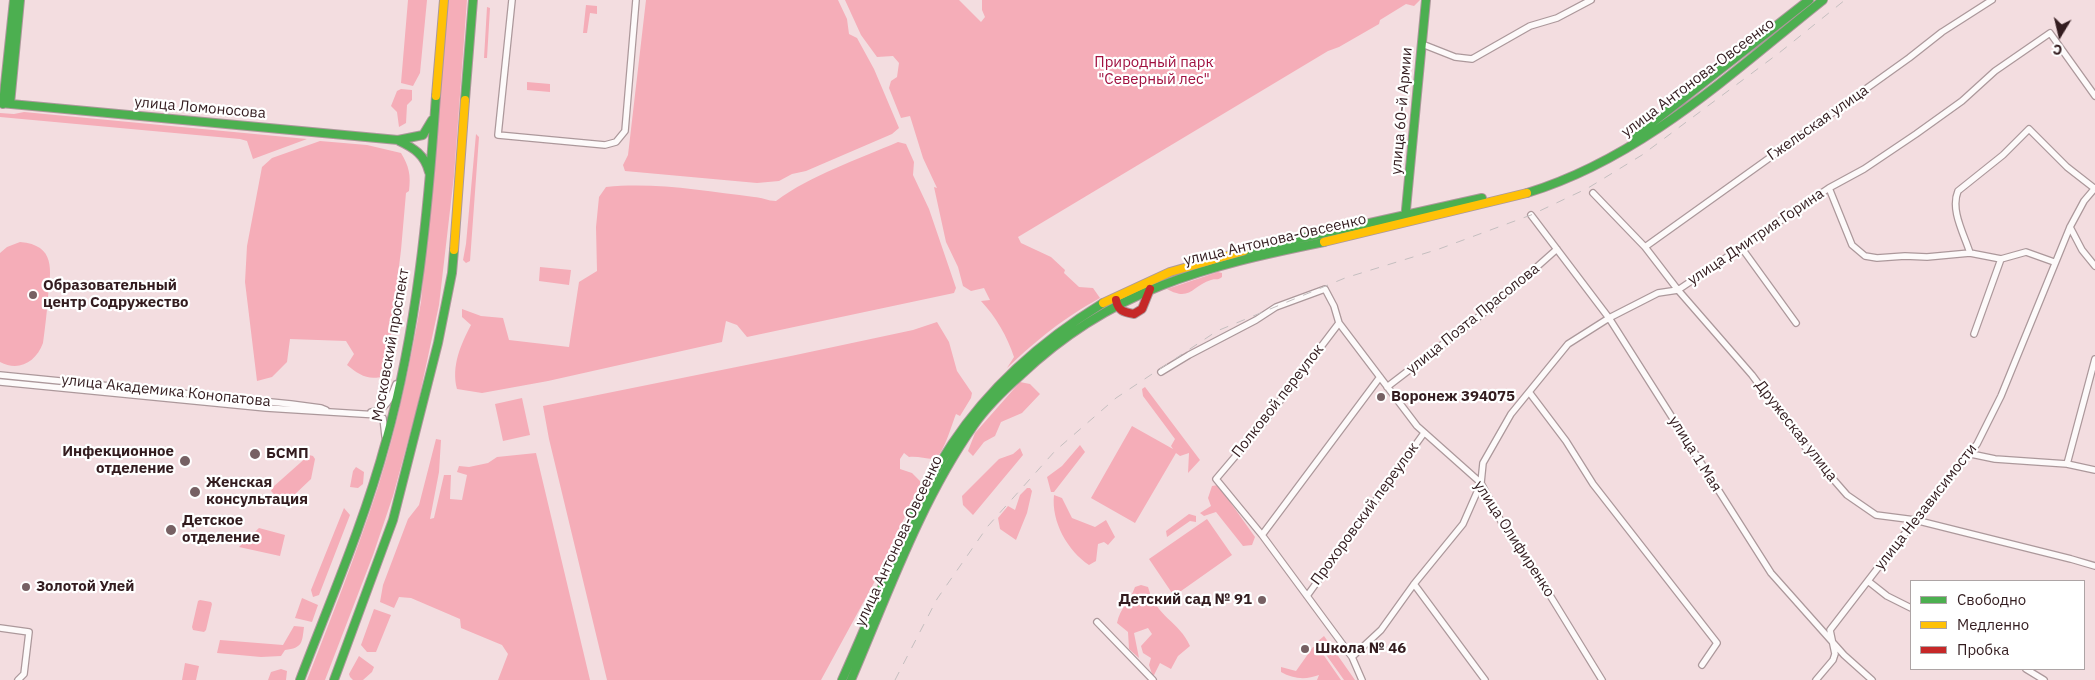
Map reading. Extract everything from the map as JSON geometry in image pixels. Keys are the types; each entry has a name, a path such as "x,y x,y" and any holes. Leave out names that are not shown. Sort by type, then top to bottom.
{"main road":[{"path":"4,104 14,0"},
{"path":"4,104 20,0"},
{"name":"Московский проспект","path":"300,680 353,542 385,445 402,368 419,270 444,0"},
{"path":"334,680 393,520 438,343 452,273 473,0"},
{"name":"улица 60-й Армии","path":"1405,224 1426,0"},
{"name":"улица Антонова-Овсеенко","path":"842,680 915,510 961,432 995,390 1046,342 1082,316 1118,294 1185,267 1216,258 1515,191 1570,174 1618,147 1648,127 1809,0"},
{"name":"улица Антонова-Овсеенко","path":"851,680 932,496 954,456 976,422 1032,364 1086,322 1150,289 1218,265 1517,197 1622,153 1658,129 1823,0"},
{"name":"улица Ломоносова","path":"4,104 398,140 418,139 426,134 431,126 435,111"},
{"name":"улица Ломоносова","path":"398,140 424,155 429,177"},
{"path":"1118,294 1117,305 1125,314 1136,314 1142,309 1150,289"}],"street":[{"path":"512,0 498,135 605,146 616,142 625,131 636,0"},
{"path":"1422,44 1455,57 1472,59 1530,26 1557,18 1590,0"},
{"name":"Гжельская улица","path":"1645,247 1909,58 1942,32 1992,0"},
{"name":"улица Дмитрия Горина","path":"1352,657 1380,630 1414,584 1463,524 1480,483 1483,463 1511,414 1568,344 1609,318 1658,292 1678,290 1830,188 1864,169 1916,134 1962,101 1995,71 2050,33 2095,96"},
{"path":"1970,253 1956,212 1955,198 1958,191 2003,155 2029,129 2068,167 2095,188"},
{"path":"1830,188 1852,245 1864,256 1877,258 1927,257 1970,253 2001,259 2026,252 2054,262"},
{"name":"улица Независимости","path":"1816,680 1836,654 1830,630 1915,520 1971,454 2001,396 2054,262 2070,227 2084,201 2095,188"},
{"name":"Дружеская улица","path":"1593,193 1645,247 1678,290 1752,375 1806,448 1847,495 1876,515 1915,520 2095,566"},
{"name":"улица 1 Мая","path":"1532,215 1609,318 1771,573 1833,643 1855,666 1872,680"},
{"path":"2070,227 2082,250 2095,266"},
{"path":"1741,247 1796,323"},
{"name":"улица Поэта Прасолова","path":"1387,387 1494,305 1557,249"},
{"path":"1974,334 2001,259"},
{"name":"улица Олифиренко","path":"1161,372 1276,307 1325,289 1340,323 1387,387 1424,433 1480,483 1503,525 1551,597 1602,680"},
{"name":"Полковой переулок","path":"1262,535 1216,479 1261,426 1340,323"},
{"path":"2066,464 2095,359"},
{"path":"367,413 377,412 389,401 402,368"},
{"name":"улица Академика Конопатова","path":"0,375 291,404 321,408 330,413"},
{"path":"1362,680 1352,657 1262,535 1380,377"},
{"name":"улица Академика Конопатова","path":"0,382 330,413 367,413"},
{"path":"1529,392 1566,441 1593,484 1717,643 1702,665"},
{"path":"367,413 383,418 385,445"},
{"name":"Прохоровский переулок","path":"1307,596 1424,433"},
{"path":"1971,454 1994,459 2066,464 2095,470"},
{"path":"1868,581 1887,596 1910,608"},
{"path":"1414,584 1485,680"},
{"path":"1097,622 1153,680"},
{"path":"0,628 29,632 24,674 18,680"},
{"path":"2028,670 2044,680"}],"green space":[{"path":"408,0 427,0 420,73 413,86 401,83"},
{"path":"447,0 467,0 454,176 439,305 417,408 393,496 373,555 325,680 307,680 353,560 378,487 408,372 421,302"},
{"path":"646,0 838,0 847,19 849,34 857,38 874,69 899,128 892,134 779,181 757,183 625,171 623,165 628,155"},
{"name":"Природный парк \"Северный лес\"","path":"845,0 959,0 981,22 985,17 982,10 982,0 1420,0 1414,6 1406,4 1380,20 1379,24 1339,47 1328,51 1018,237 1021,243 1051,257 1079,287 1093,288 1100,298 1051,330 1007,368 1014,357 1008,342 996,320 981,301 990,300 984,288 971,291 963,286 958,267 946,242 934,187 937,188 923,158 910,116 901,118 889,88 891,81 897,77 899,63 893,56 877,57 861,35"},
{"path":"586,5 597,6 597,14 590,13 587,33 583,33"},
{"path":"487,7 490,8 487,58 484,58"},
{"path":"527,82 550,84 550,92 527,90"},
{"path":"401,89 412,90 412,100 407,105 406,123 399,127 397,112 391,106 397,91"},
{"path":"24,112 307,139 253,159 247,141 240,139 0,117 0,113 14,114"},
{"path":"476,134 479,137 470,261 466,263 463,260"},
{"path":"320,141 367,145 401,153 408,167 409,191 406,193 386,375 370,378 356,372 347,365 354,354 346,341 290,339 287,362 272,377 257,381 245,282 247,246 262,167 272,158"},
{"path":"898,142 906,144 914,162 913,175 929,209 956,288 954,293 747,337 737,325 726,321 722,342 548,381 482,393 457,389 455,380 456,364 471,325 462,317 462,309 481,316 503,318 509,340 569,347 579,282 597,271 596,227 599,197 606,187 680,188 776,201 820,175"},
{"name":"Образовательный центр Содружество","path":"20,242 32,244 40,248 49,260 50,277 43,343 40,350 31,360 14,366 0,362 0,253 7,247"},
{"path":"540,267 571,270 569,285 539,281"},
{"path":"1218,272 1222,273 1222,277 1212,279 1190,292 1181,294 1167,289"},
{"path":"937,322 949,342 957,371 972,393 971,398 960,416 956,414 944,447 937,457 933,459 909,457 904,453 900,459 900,469 912,473 921,482 875,581 821,680 607,680 549,439 543,406 913,330"},
{"path":"1020,382 1030,384 1040,394 1022,413 1001,422 995,436 984,442 973,456 968,451 975,433"},
{"path":"1145,387 1200,460 1188,473 1189,453 1180,456 1176,453 1135,523 1091,498 1132,426 1173,449 1171,446 1175,439 1143,396 1142,389"},
{"path":"522,398 530,435 503,441 495,404"},
{"path":"436,439 441,440 439,472 430,519 434,518 444,475 451,475 450,499 462,500 467,475 457,472 459,466 469,467 488,463 497,457 536,453 590,680 498,680 508,654 502,645 461,628 460,619 411,598 399,597 394,608 380,602 383,585 408,519 419,505"},
{"path":"1080,445 1085,452 1054,492 1051,492 1047,477 1062,466"},
{"path":"1020,448 1023,455 973,515 963,505 962,496 999,459 1013,454"},
{"path":"309,455 315,459 311,479 291,498 274,494 271,491 273,487"},
{"path":"356,467 364,472 363,484 358,488 350,487 353,471"},
{"path":"1218,485 1255,537 1252,545 1243,546 1216,512 1204,516 1200,513 1211,506 1208,498 1212,486"},
{"path":"1027,488 1030,488 1032,491 1027,513 1016,540 1000,529 998,518 1008,506 1015,510 1020,495"},
{"path":"1054,495 1062,498 1072,518 1095,527 1106,520 1115,537 1108,545 1104,542 1098,544 1096,561 1089,565 1074,552 1062,535 1055,515"},
{"path":"344,508 350,515 319,595 313,597 311,590"},
{"path":"1189,514 1196,516 1196,522 1190,521 1167,537 1166,531"},
{"path":"1207,519 1232,555 1174,596 1149,559"},
{"path":"259,528 285,535 280,556 239,547"},
{"path":"1141,585 1148,587 1156,605 1180,630 1190,646 1178,656 1171,669 1160,663 1153,677 1149,665 1151,658 1143,653 1141,646 1152,634 1148,628 1134,633 1139,658 1129,649 1128,632 1117,623 1120,613 1135,587"},
{"path":"302,598 318,605 312,622 295,618"},
{"path":"198,601 211,602 212,604 204,632 193,630 192,627"},
{"path":"374,609 391,615 376,652 367,652 361,645"},
{"path":"294,626 304,627 302,640 295,648 285,650 281,656 261,657 217,653 220,640 283,645"},
{"path":"1324,636 1355,680 1344,680 1317,642"},
{"path":"1313,647 1318,647 1341,680 1317,680 1319,675 1300,678 1281,672 1281,667 1296,671"},
{"path":"359,656 374,667 372,672 363,680 353,680 349,674"},
{"path":"185,663 199,666 196,680 182,680"},
{"path":"281,669 287,671 286,680 268,680 271,672"}],"railway":[{"path":"895,680 937,599 988,526 1055,451 1116,398 1217,331 1345,278 1439,249 1531,215 1588,188 1642,155 1779,53 1845,0"}],"traffic: fast":[{"path":"3,104 14,0"},
{"path":"10,104 20,0"},
{"path":"465,100 473,0"},
{"path":"1405,220 1426,0"},
{"path":"1634,137 1809,0"},
{"path":"1527,193 1569,178 1647,136 1719,84 1823,0"},
{"path":"300,680 368,502 397,399 420,270 436,96"},
{"path":"0,103 398,140 423,135 432,120"},
{"path":"399,141 409,146 422,157 429,172"},
{"path":"1244,251 1482,198"},
{"path":"851,680 906,549 937,485 979,418 1008,386 1055,346 1090,321 1125,301 1162,285 1200,272 1324,242"},
{"path":"334,680 393,520 438,343 452,273 454,250"},
{"path":"842,680 926,488 952,444 984,402 1020,365 1060,332 1103,303"}],"traffic: slow":[{"path":"436,96 444,0"},
{"path":"454,250 465,100"},
{"path":"1324,242 1527,193"},
{"path":"1103,303 1170,272 1244,251"}],"traffic: jam":[{"path":"1116,300 1118,307 1127,313 1134,314 1142,309 1150,289"}],"place":[{"name":"Образовательный центр Содружество","path":"33,295"},
{"name":"Воронеж 394075","path":"1381,397"},
{"name":"БСМП","path":"255,454"},
{"name":"Инфекционное отделение","path":"185,461"},
{"name":"Женская консультация","path":"195,492"},
{"name":"Детское отделение","path":"171,530"},
{"name":"Золотой Улей","path":"26,587"},
{"name":"Детский сад № 91","path":"1262,600"},
{"name":"Школа № 46","path":"1305,649"}]}
